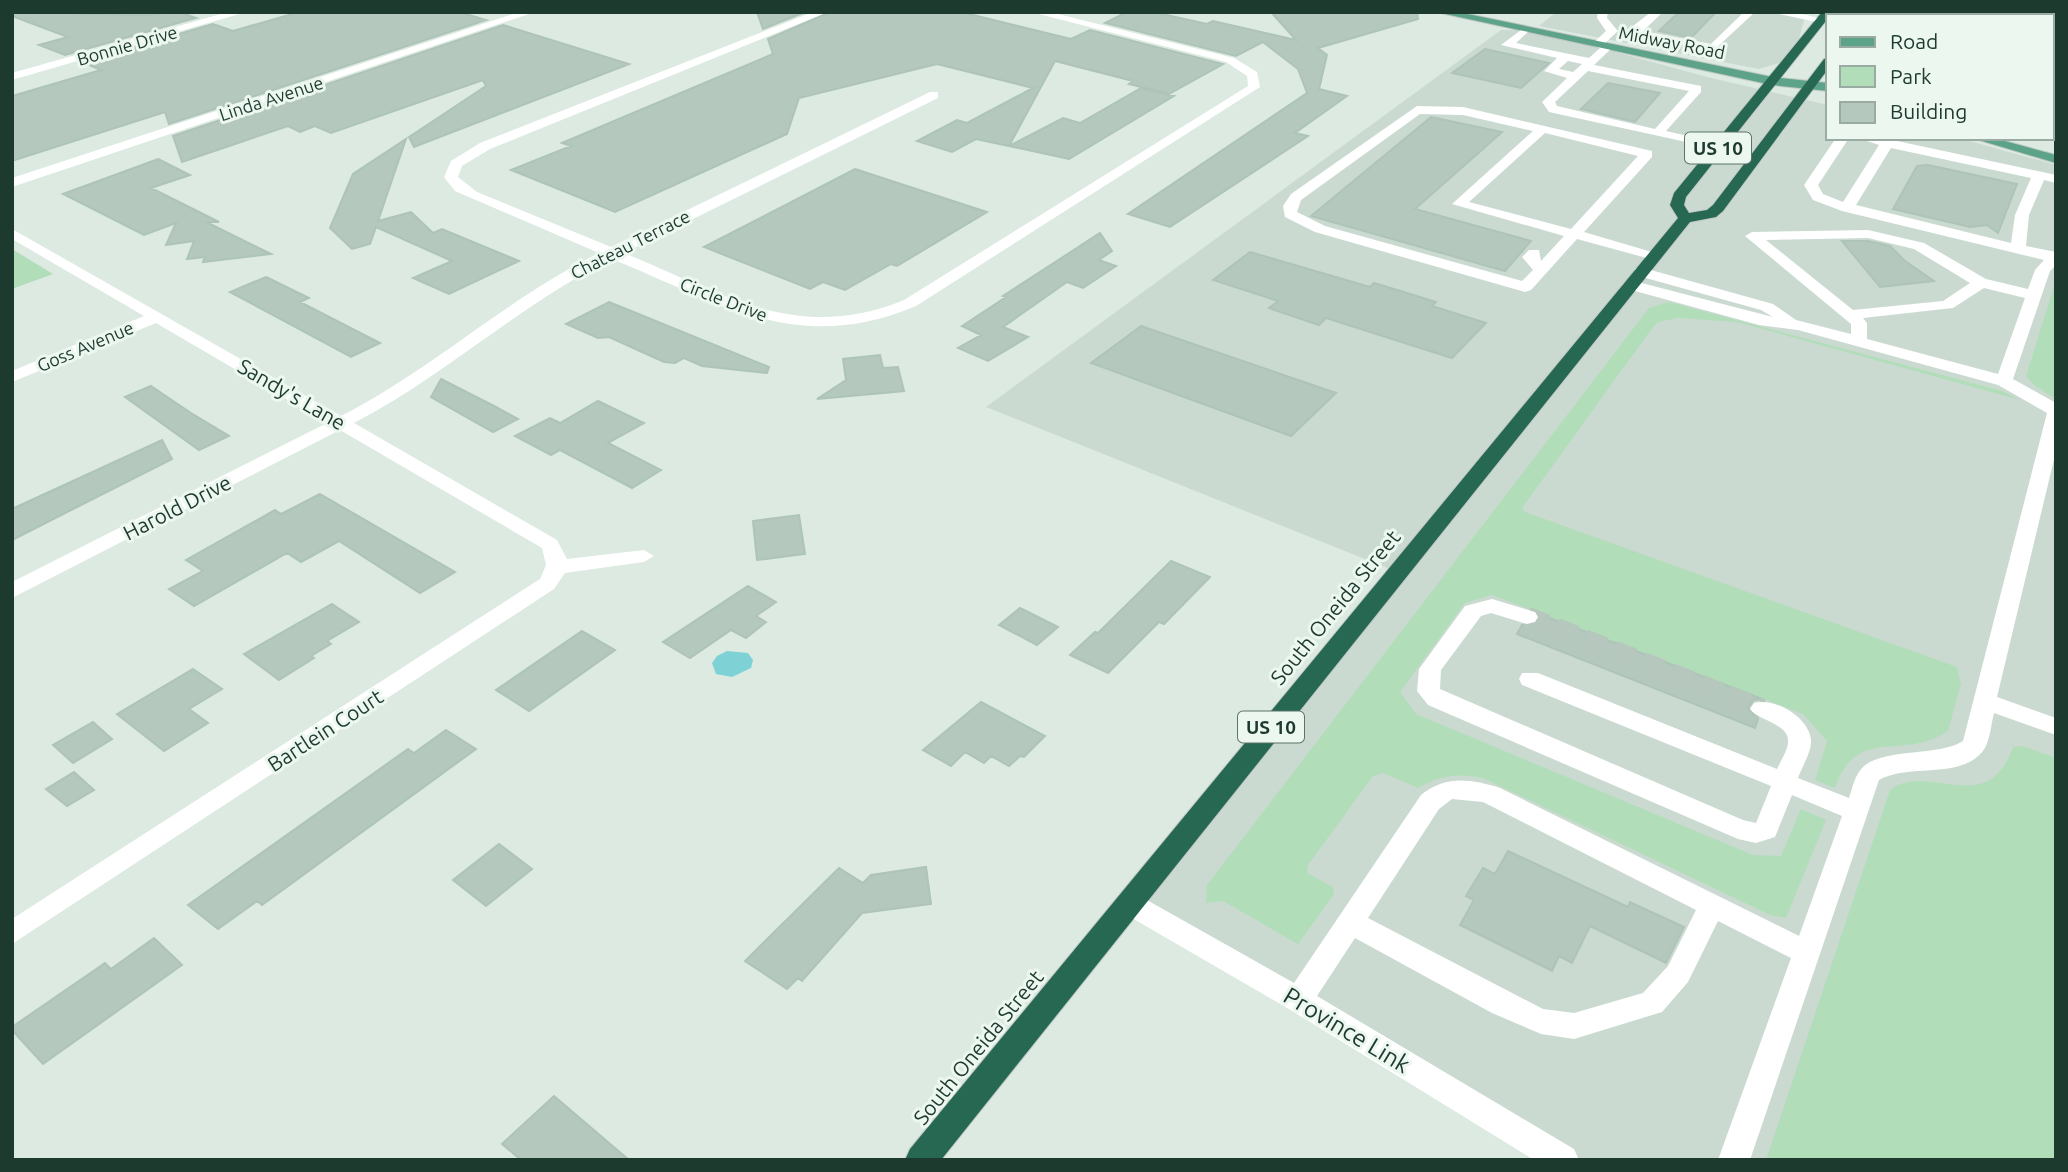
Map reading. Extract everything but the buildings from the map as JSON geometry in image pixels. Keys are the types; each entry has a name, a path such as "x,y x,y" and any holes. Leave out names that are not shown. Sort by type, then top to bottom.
{"highway":[{"name":"US 10","path":"1825,16 1678,199 1685,218 1711,214 1718,208 1826,64"},
{"name":"South Oneida Street","path":"922,1160 1685,218"}],"main road":[{"name":"Midway Road","path":"1441,12 1772,81 1808,88 1826,87"},
{"name":"Midway Road","path":"1808,88 1826,98"},
{"path":"1985,140 2056,159"},
{"path":"2033,140 2056,147"}],"street":[{"name":"Bonnie Drive","path":"12,77 241,12"},
{"name":"Linda Avenue","path":"12,183 530,12"},
{"name":"Circle Drive","path":"823,12 485,146 467,155 452,170 451,177 460,188 766,317 810,324 879,316 911,303 1254,87 1253,75 1230,60 1037,12"},
{"path":"1603,12 1602,18 1612,31 1580,72 1548,102 1553,109 1718,147"},
{"path":"1656,14 1636,29 1637,33 1714,47 1749,12"},
{"path":"1775,12 1825,16"},
{"path":"1525,30 1507,44 1566,57 1580,72"},
{"path":"1566,57 1550,71 1580,72 1697,89 1647,154 1525,287 1320,229 1290,214 1290,206 1296,197 1417,110 1463,111 1647,154"},
{"name":"Chateau Terrace","path":"342,423 406,387 536,295 609,253 934,95"},
{"path":"1542,129 1460,204 1570,238 1654,255"},
{"path":"1842,140 1811,185 1818,197 1847,208 2055,257 2043,270 2004,381"},
{"path":"1873,140 2056,178"},
{"path":"1847,208 1887,143"},
{"path":"2018,248 2022,215 2039,175"},
{"name":"Sandy's Lane","path":"12,233 550,544 557,554 558,567"},
{"path":"1859,341 1860,323 1752,236 1868,234 1919,246 1981,283 2034,295"},
{"path":"1541,270 1531,257 1538,249 1546,242 1570,238"},
{"path":"1635,279 1759,320 1799,325 2004,381 2056,412 1974,746 1966,754 1951,760 1893,762 1869,775 1734,1160"},
{"path":"1849,315 1947,305 1981,283"},
{"name":"Goss Avenue","path":"12,377 158,316"},
{"name":"Harold Drive","path":"12,591 342,423"},
{"path":"558,567 644,556"},
{"name":"Bartlein Court","path":"12,933 547,584 558,567"},
{"path":"1527,617 1492,606 1473,611 1430,669 1427,691 1436,699 1738,829 1756,833 1766,830 1800,742 1798,732 1779,716 1762,709"},
{"path":"1530,679 1856,811"},
{"path":"1986,702 2056,727"},
{"path":"1298,1000 1430,802 1439,794 1453,788 1490,795 1807,953"},
{"name":"Province Link","path":"1129,903 1298,1000 1563,1160"},
{"path":"1351,922 1502,1004 1541,1021 1574,1026 1652,1003 1678,974 1712,906"}],"shaded area":[{"path":"1556,12 1806,13 1799,39 1779,63 1759,69 1539,26"},
{"path":"1501,30 1534,30 1711,78 1826,105 1826,140 1966,140 2056,165 2056,1160 1563,1160 1129,903 1395,571 986,407"}],"green space":[{"path":"12,249 53,274 12,289"},
{"path":"2056,280 2056,399 2034,385 2026,376"},
{"path":"1669,302 2002,391 2020,400 1737,322 1678,318 1658,322 1522,508 1525,512 1957,667 1961,684 1948,731 1931,740 1882,747 1855,756 1844,768 1835,788 1815,780 1827,741 1803,714 1492,595 1465,603 1400,692 1416,714 1753,855 1781,856 1801,809 1826,820 1786,918 1770,915 1483,778 1450,776 1418,788 1383,773 1373,776 1308,865 1307,873 1333,887 1334,894 1298,944 1223,901 1206,903 1207,885 1649,308"},
{"path":"2023,746 2056,758 2056,1160 1766,1160 1890,790 1905,783 1922,781 1973,785 1988,781 2002,769 2013,747"}],"water":[{"path":"727,651 748,653 753,660 751,668 732,677 716,674 712,663 717,656"}],"tunnel":[{"path":"1527,617 1762,709"}]}
